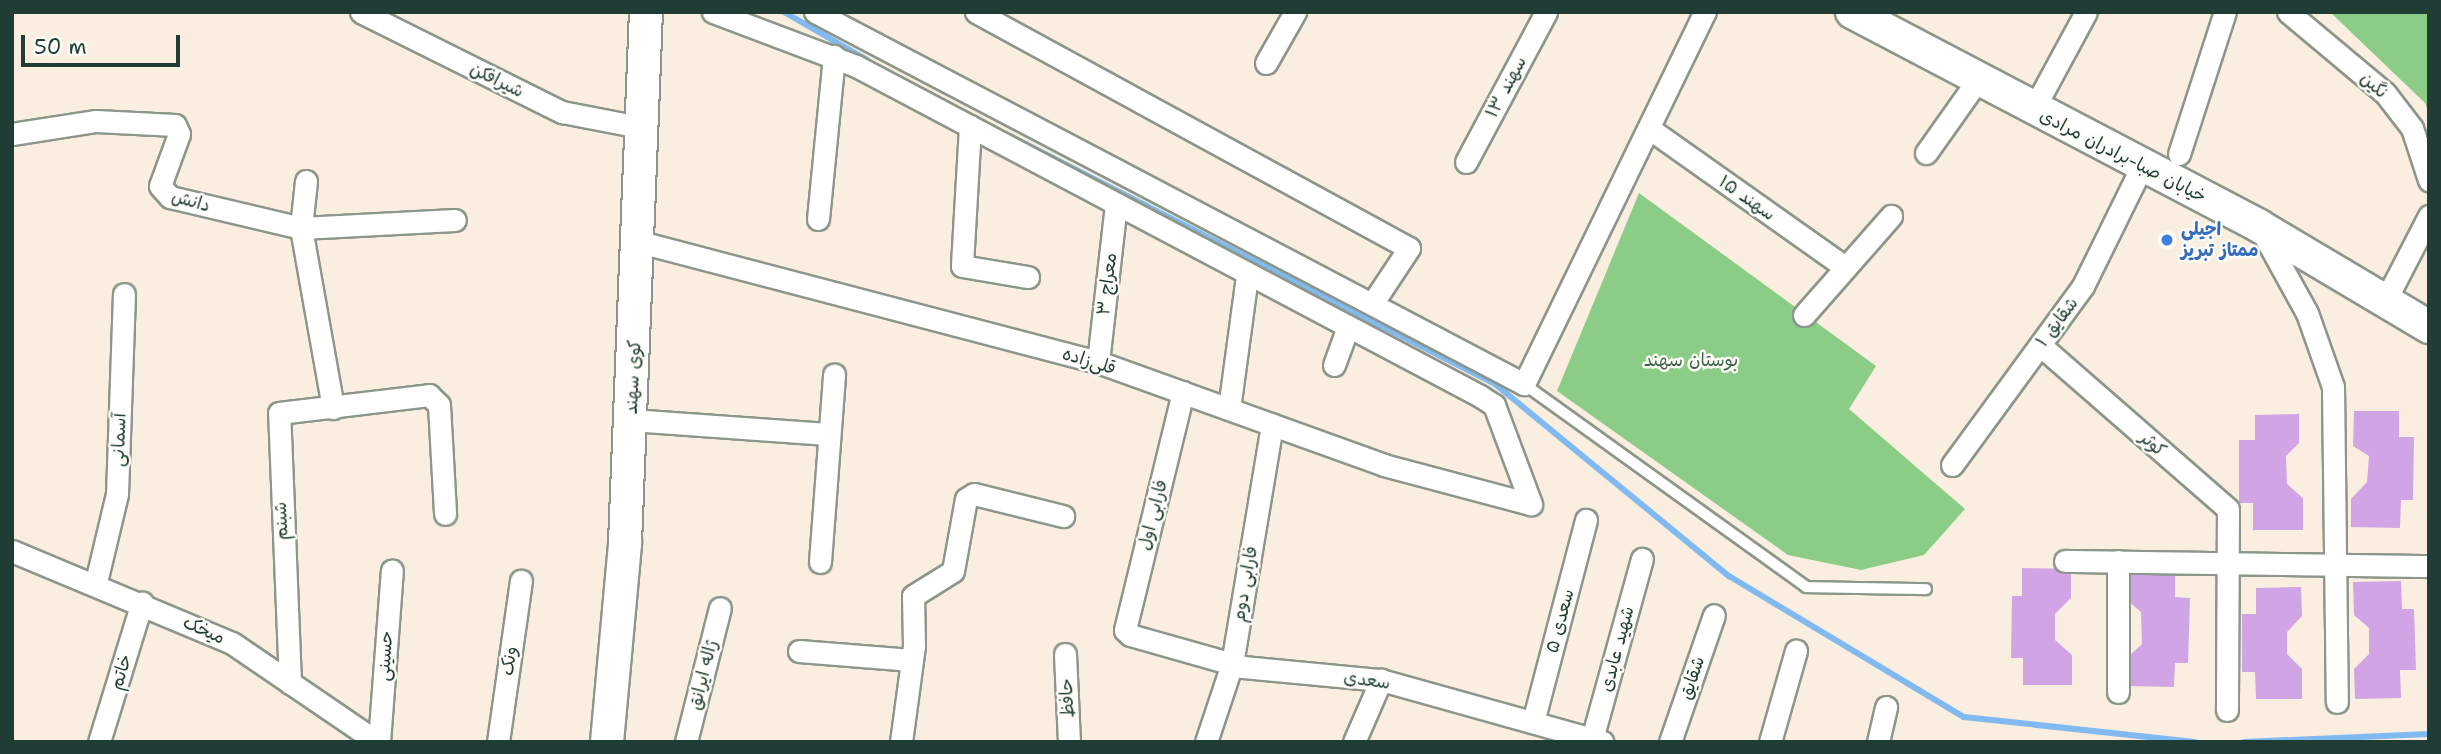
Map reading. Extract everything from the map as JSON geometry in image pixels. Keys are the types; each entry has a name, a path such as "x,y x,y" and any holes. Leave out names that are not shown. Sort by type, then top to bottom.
{"main road":[{"name":"کوی سهند","path":"607,742 631,420 640,242 640,127 646,12"},
{"name":"خیابان صبا-برادران مرادی","path":"1852,12 1883,20 1977,81 2259,226 2429,327"}],"street":[{"name":"شیر‌افکن","path":"361,12 562,112 640,127"},
{"path":"713,12 834,56 1347,329 1334,365"},
{"path":"815,12 1524,384 1705,12"},
{"path":"976,12 1409,248 1372,304"},
{"path":"1266,63 1295,12"},
{"name":"سهند ۱۳","path":"1466,162 1546,12"},
{"path":"2033,110 2086,12"},
{"path":"2179,154 2225,12"},
{"name":"نگین","path":"2288,12 2385,93 2412,128 2429,180"},
{"path":"817,219 834,56"},
{"path":"1926,152 1977,81"},
{"name":"دانش","path":"12,134 96,121 175,125 179,134 162,192 301,228 455,220"},
{"path":"970,126 962,265 1028,277"},
{"name":"سهند ۱۵","path":"1650,129 1845,267"},
{"name":"شقایق ۱","path":"1952,465 2083,286 2142,166"},
{"path":"306,181 301,228 333,408"},
{"name":"معراج ۳","path":"1098,362 1116,205"},
{"path":"1804,315 1891,216"},
{"path":"2385,301 2429,216"},
{"path":"2259,226 2307,313 2333,387 2337,702"},
{"name":"قلی‌زاده","path":"640,242 1098,362 1384,464 1531,504 1494,405 1347,329"},
{"path":"1229,409 1247,275"},
{"name":"آسمانی","path":"96,582 117,494 124,295"},
{"name":"کوثر","path":"2040,345 2228,509 2226,561"},
{"path":"820,562 834,375"},
{"name":"فارابی اول","path":"1129,635 1125,630 1183,392"},
{"name":"شبنم","path":"290,683 276,418 284,410 434,399 445,514"},
{"path":"631,420 828,435"},
{"name":"فارابی دوم","path":"1206,742 1232,664 1272,424"},
{"path":"901,742 912,660 913,596 953,572 969,496 1062,516"},
{"name":"سعدی ۵","path":"1533,722 1587,520"},
{"name":"میخک","path":"12,551 96,582 232,643 378,742"},
{"name":"شهید عابدی","path":"1598,740 1642,559"},
{"path":"2065,561 2335,561 2429,566"},
{"path":"2118,561 2118,692"},
{"path":"2226,561 2227,710"},
{"name":"حسینی","path":"378,742 391,570"},
{"name":"ونک","path":"498,742 521,581"},
{"name":"خاتم","path":"99,742 142,602"},
{"name":"ژاله ایرانق","path":"686,742 720,608"},
{"name":"شقایق","path":"1670,742 1714,615"},
{"name":"سعدی","path":"1129,635 1232,664 1381,680 1598,740"},
{"path":"799,651 912,660"},
{"path":"1770,742 1796,651"},
{"name":"حافظ","path":"1065,654 1069,742"},
{"path":"1354,742 1381,680"},
{"path":"1878,742 1886,708"}],"lane":[{"path":"1524,384 1806,587 1926,589"}],"green space":[{"path":"2330,12 2429,12 2429,114 2425,103"},
{"name":"بوستان سهند","path":"1639,193 1876,366 1849,409 1965,509 1924,555 1861,570 1788,555 1557,391"}],"building":[{"path":"2354,411 2399,411 2399,437 2414,437 2413,500 2401,500 2400,528 2351,527 2351,499 2367,482 2369,456 2353,446"},
{"path":"2299,414 2299,443 2286,456 2287,484 2303,498 2303,530 2253,530 2253,503 2239,503 2239,440 2255,440 2255,415"},
{"path":"2022,568 2071,569 2071,598 2055,614 2055,640 2072,655 2072,685 2023,685 2023,658 2011,658 2012,596 2022,596"},
{"path":"2127,570 2175,571 2175,597 2190,598 2188,663 2175,663 2174,687 2127,686 2128,657 2142,644 2141,612 2127,600"},
{"path":"2401,581 2402,609 2414,609 2416,670 2400,670 2401,698 2355,699 2354,669 2369,654 2369,628 2354,615 2353,582"},
{"path":"2301,587 2302,616 2287,632 2287,654 2302,669 2302,699 2256,699 2255,672 2242,672 2242,614 2256,614 2256,588"}],"waterway":[{"path":"784,12 867,60"},
{"path":"1010,136 1495,384 1729,576 1964,717 2195,742"},
{"path":"2244,742 2429,734"}],"place":[{"name":"اجیلی ممتاز تبریز","path":"2167,240"}]}
